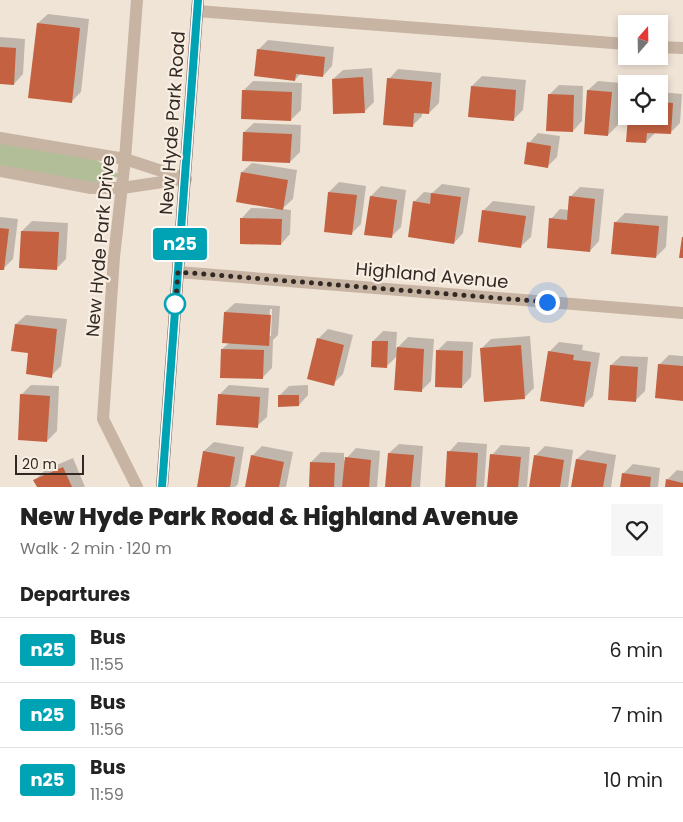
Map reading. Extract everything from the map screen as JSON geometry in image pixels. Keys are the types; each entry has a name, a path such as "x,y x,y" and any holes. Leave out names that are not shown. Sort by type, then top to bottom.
{"main road":[{"name":"New Hyde Park Road","path":"162,487 186,178 197,5"}],"street":[{"name":"New Hyde Park Drive","path":"137,0 125,159 114,257 103,419 137,487"},
{"path":"197,5 618,43"},
{"path":"668,47 683,48"},
{"path":"0,138 125,159 186,178"},
{"path":"0,171 91,188 122,188 186,178"},
{"name":"Highland Avenue","path":"178,272 683,313"}],"green space":[{"path":"0,142 89,155 121,176 89,184 0,168"}],"building":[{"path":"37,23 80,28 72,103 28,98"},
{"path":"0,47 16,48 14,85 0,84"},
{"path":"257,49 325,57 323,77 296,74 295,81 254,76"},
{"path":"363,77 365,113 333,114 332,79"},
{"path":"387,78 432,82 429,114 414,113 413,127 383,125"},
{"path":"471,86 516,90 514,121 468,117"},
{"path":"242,90 292,92 291,121 241,119"},
{"path":"587,90 612,92 608,136 584,134"},
{"path":"548,94 574,95 573,132 546,131"},
{"path":"668,103 673,103 671,134 647,133 646,143 626,142 627,125 668,125"},
{"path":"243,132 292,134 290,163 242,161"},
{"path":"527,142 551,146 548,168 524,164"},
{"path":"241,172 288,180 283,210 236,202"},
{"path":"328,192 357,195 352,235 324,232"},
{"path":"431,193 461,197 454,244 408,237 413,201 430,204"},
{"path":"370,196 397,200 392,238 364,235"},
{"path":"569,196 595,199 590,252 547,248 549,218 567,220"},
{"path":"482,210 526,216 521,248 478,242"},
{"path":"240,218 282,219 281,245 240,244"},
{"path":"614,222 659,226 656,258 611,254"},
{"path":"0,228 9,229 4,270 0,270"},
{"path":"21,231 59,232 57,270 19,268"},
{"path":"682,237 683,258 679,258"},
{"path":"224,312 271,315 269,346 222,343"},
{"path":"15,324 57,329 52,378 26,374 28,353 11,351"},
{"path":"317,338 344,345 334,386 307,379"},
{"path":"372,341 388,341 387,368 371,367"},
{"path":"521,345 525,399 484,402 480,348"},
{"path":"397,347 424,349 422,392 394,390"},
{"path":"221,349 264,350 263,379 220,378"},
{"path":"436,350 463,351 462,388 435,387"},
{"path":"548,351 574,355 573,360 591,362 584,407 540,401"},
{"path":"658,364 683,366 683,401 655,398"},
{"path":"610,365 638,367 636,402 608,400"},
{"path":"20,394 50,396 47,442 18,440"},
{"path":"218,394 260,397 258,428 216,425"},
{"path":"278,395 299,395 299,406 278,407"},
{"path":"203,451 235,457 230,487 197,487"},
{"path":"447,451 478,453 476,487 445,487"},
{"path":"388,453 414,455 411,487 385,487"},
{"path":"490,454 521,457 518,487 487,487"},
{"path":"251,455 284,462 279,487 245,487"},
{"path":"534,455 564,460 560,487 529,487"},
{"path":"345,457 371,460 369,487 342,487"},
{"path":"576,459 607,464 603,487 571,487"},
{"path":"310,462 335,463 334,487 309,487"},
{"path":"63,467 72,487 37,487 33,480"},
{"path":"622,473 651,477 650,487 620,487"},
{"path":"666,479 683,483 683,487 665,487"}],"bus line":[{"name":"n25","path":"162,487 198,0"}],"route":[{"path":"175,304 175,311 178,272 547,302"}]}
